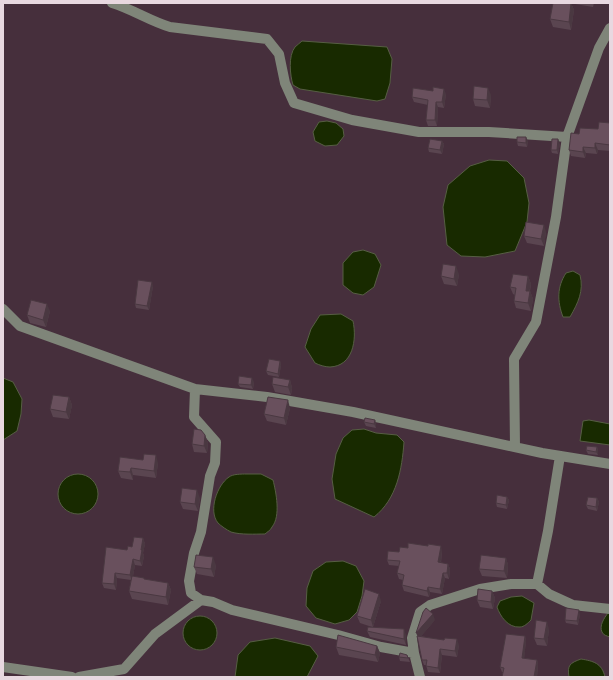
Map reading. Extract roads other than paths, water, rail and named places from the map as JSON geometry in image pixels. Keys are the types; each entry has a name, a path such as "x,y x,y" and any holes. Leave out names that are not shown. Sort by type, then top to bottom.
{"street":[{"path":"112,3 156,23 170,27 267,39 279,54 285,83 294,103 352,120 419,132 490,132 567,136"},
{"path":"515,447 514,359 536,322 556,217 567,136 599,48 610,28"},
{"path":"3,309 20,326 195,389 267,397 353,412 515,447 610,464"},
{"path":"195,389 194,417 216,442 215,463 210,476 201,532 194,552 189,581 191,593 201,600 213,602 232,610 338,635 381,647 414,653"},
{"path":"537,584 548,531 560,456"},
{"path":"420,677 412,638 420,612 430,604 480,589 511,584 537,584 549,594 573,606 610,609"},
{"path":"79,677 123,673 155,634 201,600"},
{"path":"3,667 72,677"}]}
